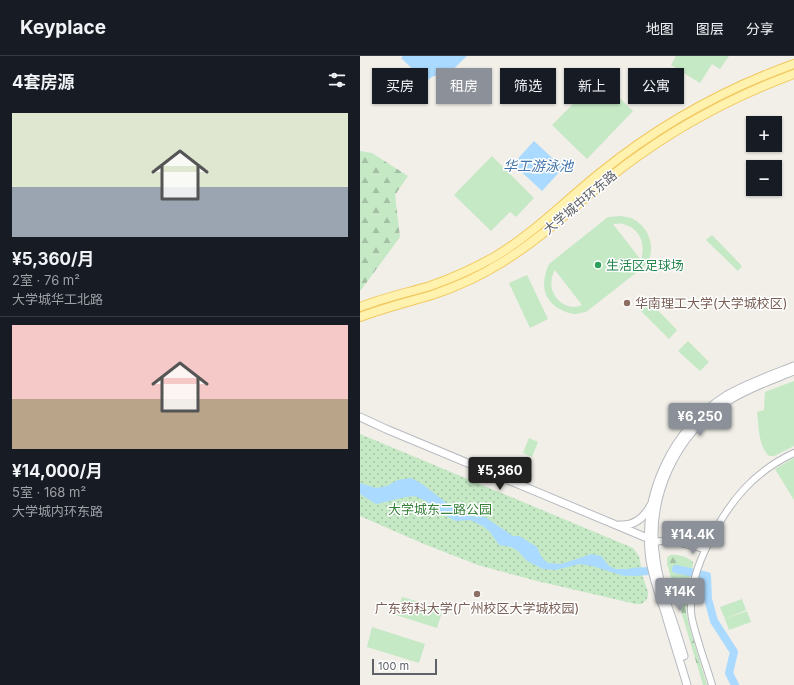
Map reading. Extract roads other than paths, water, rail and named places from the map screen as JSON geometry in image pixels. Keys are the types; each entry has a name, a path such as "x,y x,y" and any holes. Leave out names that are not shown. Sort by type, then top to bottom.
{"main road":[{"name":"大学城中环东路","path":"360,307 456,276 479,265 525,236 589,182 641,142 686,114 719,96 744,84 794,64"},
{"name":"大学城中环东路","path":"360,317 442,291 463,283 489,270 531,243 595,189 646,150 685,125 732,100 758,87 793,74"},
{"path":"589,182 591,187 595,189"},
{"path":"574,195 578,197 580,202"},
{"path":"618,525 632,524 647,512 652,502 659,479 670,455 682,437 700,417 717,402 734,391 794,366"},
{"path":"692,685 660,580 650,541 661,488 674,457 690,434 709,415 731,399 748,390 794,372"},
{"path":"360,417 618,525 650,541"},
{"path":"360,422 650,541"},
{"path":"652,502 650,520 650,560 655,582 687,685"}],"street":[{"path":"712,685 692,621 691,604 694,577 697,568 705,549 723,516 740,494 770,466 794,453"},
{"path":"650,541 669,540 705,549"}],"water":[{"path":"403,56 467,56 454,68 436,68 436,76 428,80 428,68 411,68 401,58"},
{"name":"华工游泳池","path":"534,141 563,168 542,191 513,164"},
{"path":"411,478 422,484 459,512 469,516 485,517 513,536 519,536 537,547 542,558 548,563 561,564 591,554 601,556 609,566 616,569 640,569 643,575 624,576 592,566 580,564 555,570 543,569 527,561 518,551 511,547 499,545 490,532 483,526 470,520 456,521 444,515 426,501 415,496 376,504 360,494 360,483 376,488 387,486 398,480"}],"waterway":[{"path":"676,569 707,576 708,599 714,621 734,652 729,673 735,685"},
{"path":"632,572 649,571"}],"place":[{"name":"生活区足球场","path":"598,265"},
{"name":"华南理工大学(大学城校区)","path":"627,303"},
{"name":"广东药科大学(广州校区大学城校园)","path":"477,594"}],"park label":[{"name":"大学城东二路公园","path":"440,509"}]}
